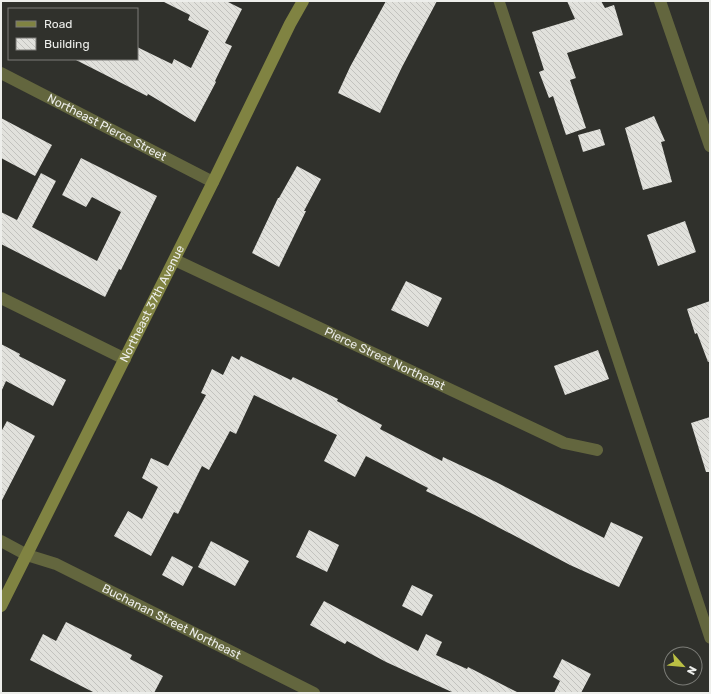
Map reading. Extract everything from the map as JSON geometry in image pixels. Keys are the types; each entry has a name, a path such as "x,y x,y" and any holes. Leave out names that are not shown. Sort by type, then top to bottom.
{"street":[{"name":"Northeast 37th Avenue","path":"1,606 175,260 290,24 304,1"},
{"path":"660,1 710,146"},
{"name":"Northeast Pierce Street","path":"1,73 213,182"},
{"name":"Pierce Street Northeast","path":"175,260 564,443 597,450"},
{"path":"1,298 125,359"},
{"name":"Buchanan Street Northeast","path":"1,541 27,555 56,564 314,693"}],"lane":[{"path":"499,1 710,638"}],"building":[{"path":"162,1 226,1 242,9 225,43 232,46 215,81 216,82 195,122 148,94 147,96 76,60 138,60 138,47 172,64 174,59 191,68 209,31 188,20 190,15"},
{"path":"386,1 437,1 402,67 380,113 338,93 350,67"},
{"path":"567,1 601,1 605,8 614,5 623,35 567,53 576,78 570,80 586,128 566,135 553,96 549,98 539,72 544,70 532,32 575,19"},
{"path":"654,116 665,141 661,142 672,182 643,190 625,128"},
{"path":"1,118 52,145 35,176 1,158"},
{"path":"600,129 605,145 583,152 578,135"},
{"path":"81,158 157,196 121,270 119,269 105,297 1,244 1,212 17,220 41,173 56,181 32,227 97,261 121,212 92,197 86,207 62,195"},
{"path":"297,166 321,179 304,211 306,211 279,267 252,253 278,198"},
{"path":"685,221 696,252 658,266 647,235"},
{"path":"406,281 442,298 428,327 391,310"},
{"path":"710,301 710,361 708,362 697,333 695,334 687,309"},
{"path":"1,344 20,354 19,356 66,380 53,406 6,381 1,392"},
{"path":"598,350 609,379 565,395 554,366"},
{"path":"232,356 239,360 241,356 291,380 293,377 338,399 337,401 382,425 380,429 442,461 443,457 496,482 604,538 611,522 643,537 619,587 570,565 426,491 428,488 366,456 355,477 324,461 337,435 254,395 236,434 230,431 209,470 202,466 178,514 174,512 151,556 114,536 128,511 142,519 158,487 142,478 151,458 168,466 206,395 201,393 212,369 223,375"},
{"path":"710,417 710,472 706,472 691,423"},
{"path":"7,421 35,436 1,502 1,432"},
{"path":"309,530 339,545 327,572 296,557"},
{"path":"211,541 249,561 235,586 198,567"},
{"path":"172,556 193,567 183,586 162,575"},
{"path":"412,585 433,595 422,616 402,606"},
{"path":"324,601 418,651 426,634 442,642 436,655 467,669 468,667 519,693 454,693 386,662 347,641 345,644 310,625"},
{"path":"66,622 132,655 130,659 163,676 154,693 95,693 30,660 43,634 56,641"},
{"path":"562,659 591,674 581,693 554,693 560,681 553,677"}]}
